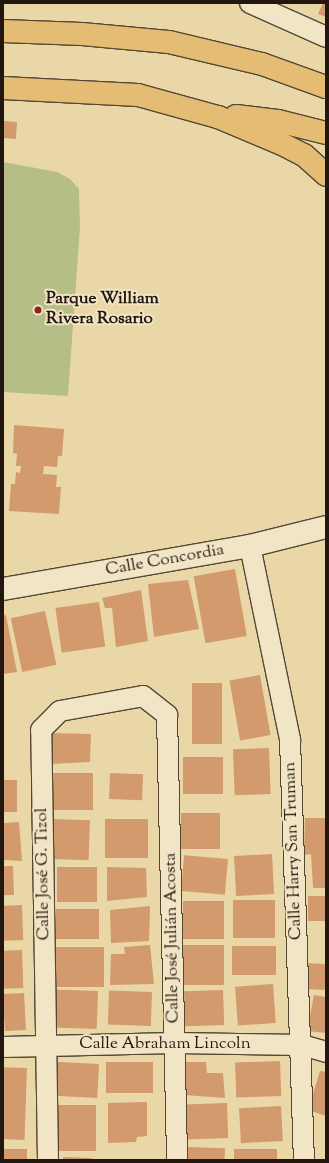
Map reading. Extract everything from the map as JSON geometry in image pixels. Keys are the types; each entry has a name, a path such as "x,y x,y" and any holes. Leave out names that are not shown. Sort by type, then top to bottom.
{"main road":[{"path":"3,31 82,34 169,42 262,64 326,87"},
{"path":"3,88 138,95 218,117 304,154 326,175"},
{"path":"218,117 235,116 278,121 326,133"}],"street":[{"path":"250,3 326,37"},
{"name":"Calle Concordia","path":"3,589 250,546 326,527"},
{"name":"Calle Harry San Truman","path":"250,546 290,740 302,1045 304,1160"},
{"name":"Calle José G. Tizol","path":"48,1160 41,730 60,711 143,696 167,715"},
{"name":"Calle José Julián Acosta","path":"167,715 177,1160"},
{"name":"Calle Abraham Lincoln","path":"3,1047 175,1043 302,1045 326,1052"}],"green space":[{"name":"Parque William Rivera Rosario","path":"3,162 57,172 70,179 79,189 80,227 68,396 3,392"}],"building":[{"path":"323,3 326,3 326,17 318,14"},
{"path":"3,121 17,122 16,139 3,138"},
{"path":"14,425 64,429 62,456 58,456 57,467 44,466 43,474 57,475 56,487 61,487 59,514 9,511 11,484 15,484 16,472 20,473 21,466 16,466 17,454 13,453"},
{"path":"235,569 247,636 205,643 194,576"},
{"path":"188,580 199,629 154,637 148,584"},
{"path":"141,590 148,641 116,647 112,608 105,608 102,598"},
{"path":"99,602 105,647 62,653 55,608"},
{"path":"45,611 56,665 22,672 11,618"},
{"path":"6,615 17,672 3,674 3,616"},
{"path":"260,675 271,735 240,740 229,680"},
{"path":"192,683 222,683 222,744 192,744"},
{"path":"49,733 91,734 90,762 50,764"},
{"path":"269,748 271,794 235,795 233,749"},
{"path":"183,757 223,757 223,794 183,794"},
{"path":"50,773 93,773 93,810 50,810"},
{"path":"110,773 143,774 142,800 109,799"},
{"path":"3,780 17,780 17,812 3,812"},
{"path":"181,813 220,813 220,849 181,849"},
{"path":"305,818 326,818 326,888 313,888 311,854 304,855"},
{"path":"53,819 90,820 89,860 52,859"},
{"path":"105,819 148,819 148,858 105,858"},
{"path":"19,822 22,861 3,860 3,823"},
{"path":"272,854 274,894 236,896 234,856"},
{"path":"184,855 228,859 225,895 181,891"},
{"path":"3,866 13,866 14,895 4,895"},
{"path":"57,867 97,867 97,902 57,902"},
{"path":"107,867 146,868 147,897 107,901"},
{"path":"308,896 326,896 326,921 308,921"},
{"path":"233,900 275,900 275,938 233,938"},
{"path":"183,901 224,901 224,939 183,939"},
{"path":"22,905 23,940 4,941 3,906"},
{"path":"150,906 149,941 111,943 110,910"},
{"path":"56,909 99,909 99,939 56,939"},
{"path":"150,945 154,984 110,985 111,954 125,954 124,947"},
{"path":"180,945 224,945 224,985 180,985"},
{"path":"232,946 276,946 276,975 232,975"},
{"path":"56,947 104,947 104,987 56,987"},
{"path":"22,950 23,988 4,989 3,951"},
{"path":"305,963 326,964 325,990 304,989"},
{"path":"273,984 276,1023 238,1026 235,987"},
{"path":"54,989 98,991 97,1029 53,1027"},
{"path":"109,990 152,992 151,1026 108,1024"},
{"path":"223,990 224,1025 185,1026 184,991"},
{"path":"24,993 26,1030 5,1031 3,994"},
{"path":"314,995 326,997 326,1033 307,1031"},
{"path":"280,1061 281,1096 236,1098 235,1063"},
{"path":"55,1062 99,1064 97,1098 53,1096"},
{"path":"106,1062 153,1062 153,1093 106,1093"},
{"path":"183,1062 206,1062 207,1073 223,1073 225,1098 184,1095"},
{"path":"3,1067 27,1068 24,1140 3,1139"},
{"path":"320,1071 326,1072 326,1116 308,1110"},
{"path":"147,1102 147,1136 137,1137 136,1142 108,1143 108,1103"},
{"path":"227,1103 228,1138 186,1139 185,1104"},
{"path":"54,1105 96,1105 96,1151 54,1151"},
{"path":"281,1106 283,1141 241,1143 239,1108"},
{"path":"187,1147 225,1148 225,1160 187,1160"},
{"path":"3,1149 27,1149 27,1160 3,1160"},
{"path":"234,1149 277,1149 277,1160 234,1160"},
{"path":"63,1157 92,1158 92,1160 63,1160"}],"place":[{"name":"Parque William Rivera Rosario","path":"38,310"}]}
